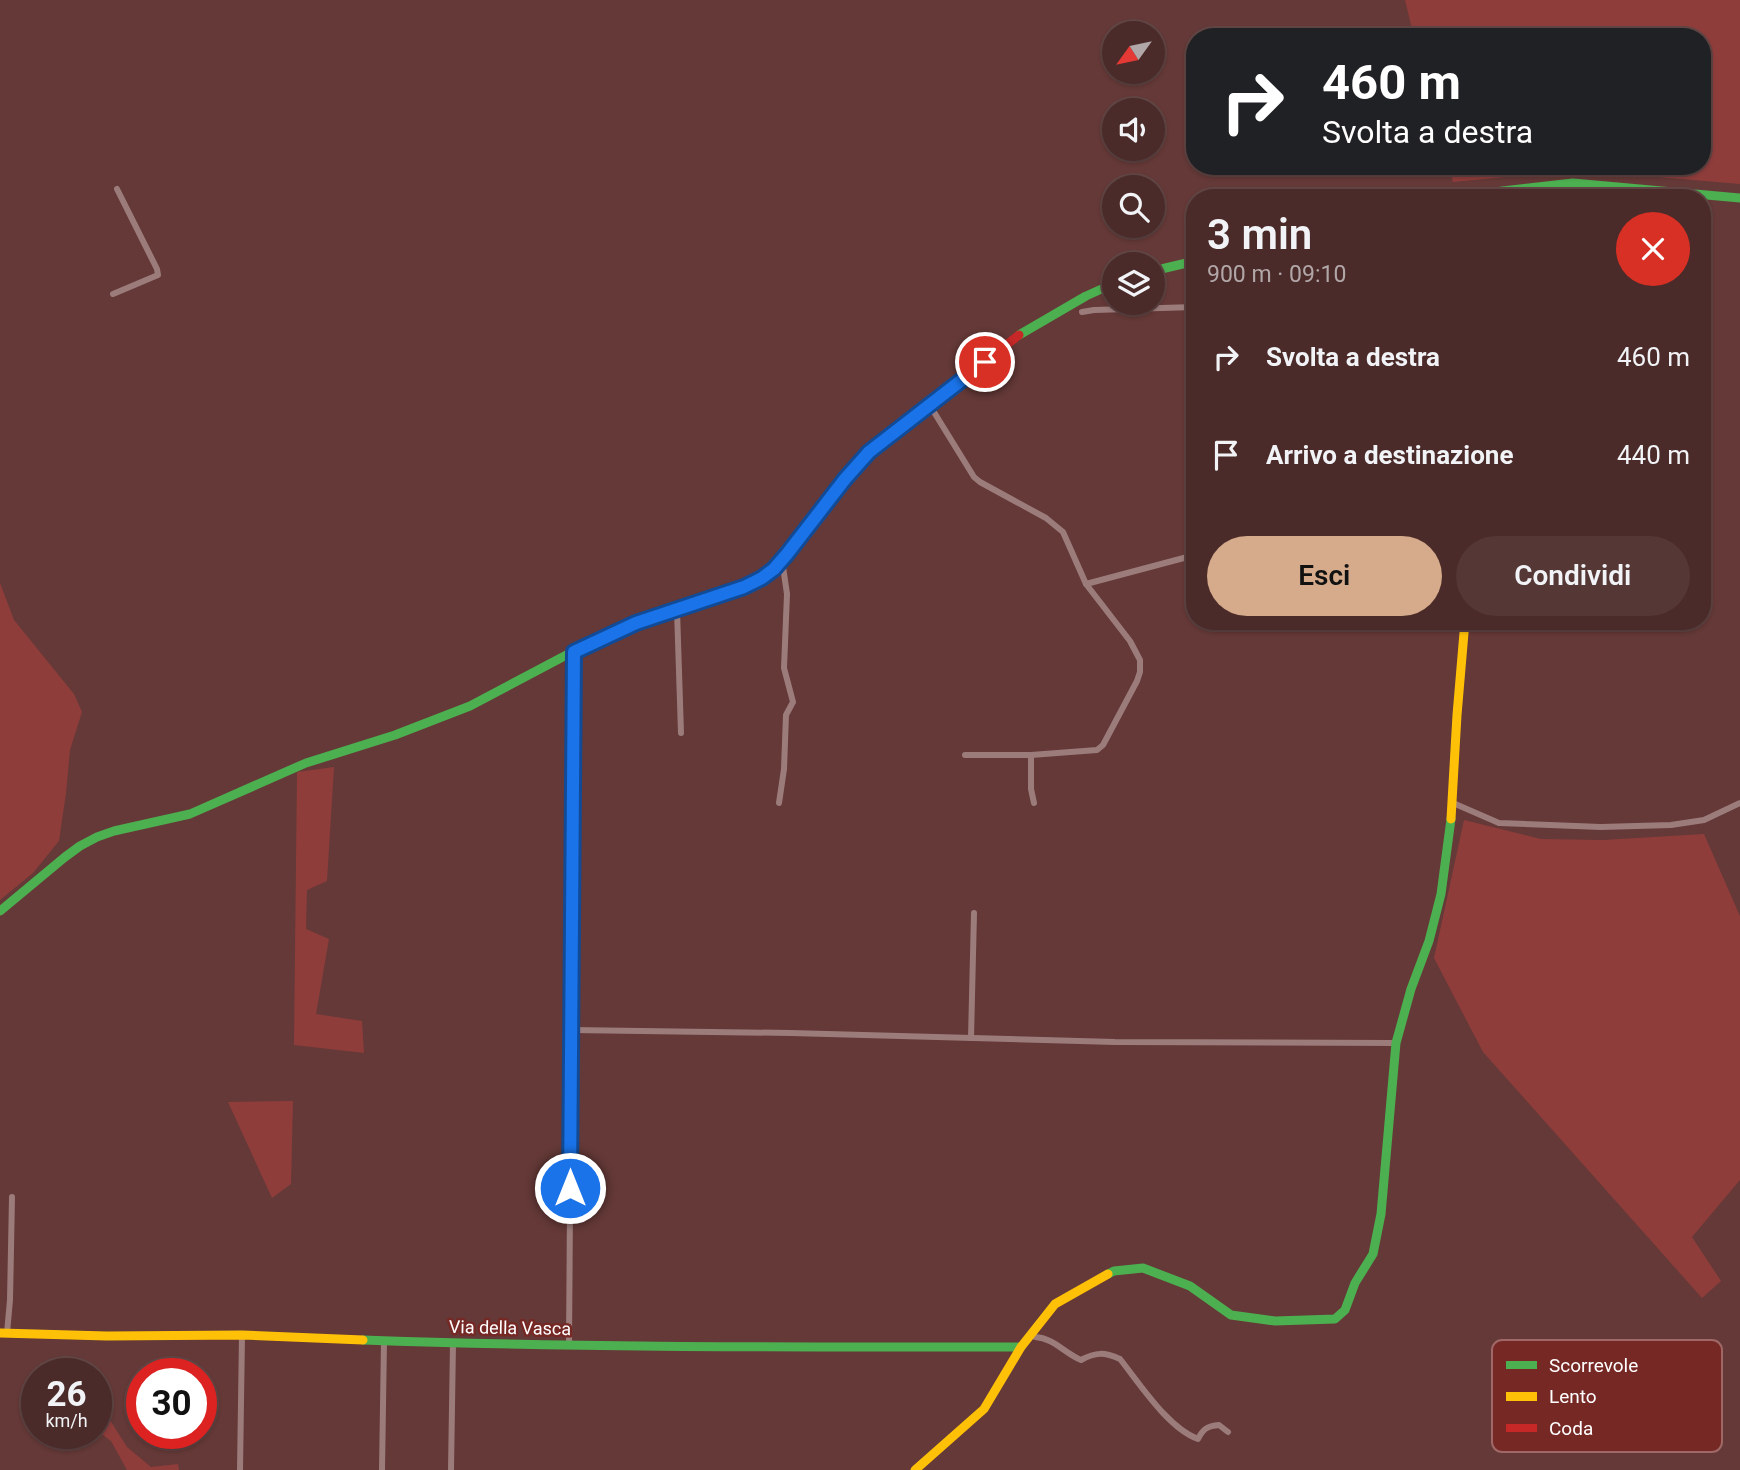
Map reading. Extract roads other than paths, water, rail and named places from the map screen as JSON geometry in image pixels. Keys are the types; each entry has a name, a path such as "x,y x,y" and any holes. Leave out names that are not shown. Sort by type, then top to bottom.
{"street":[{"path":"1529,189 1573,183 1640,189"},
{"path":"113,294 158,275 117,189"},
{"path":"1711,195 1740,198"},
{"path":"1165,268 1186,263"},
{"path":"0,911 80,846 114,831 190,814 306,763 396,735 470,706 636,623 744,587 762,578 782,560 853,468 869,452 1022,333 1102,289"},
{"path":"1086,296 1094,310"},
{"path":"1082,312 1186,307"},
{"path":"929,404 974,477 1046,518 1063,532 1086,584 1130,640 1140,660 1136,681 1103,746 1097,750 1031,755 965,755"},
{"path":"1086,584 1186,557"},
{"path":"779,803 784,769 786,715 793,702 783,668 787,594 782,560"},
{"path":"677,610 681,733"},
{"path":"915,1470 984,1409 1021,1347 1055,1304 1114,1271 1143,1268 1190,1286 1231,1315 1275,1321 1335,1319 1345,1310 1355,1283 1373,1254 1381,1214 1396,1043 1411,989 1429,941 1441,894 1453,803 1464,630"},
{"path":"569,1345 574,652"},
{"path":"1031,755 1031,789 1034,803"},
{"path":"1453,803 1499,823 1601,827 1671,825 1704,820 1740,803"},
{"path":"971,1038 974,913"},
{"path":"571,1030 1115,1042 1396,1043"},
{"path":"3,1333 10,1300 12,1197"},
{"path":"1032,1332 1035,1337 1045,1337 1081,1360 1094,1354 1108,1354 1120,1359 1169,1420 1186,1435 1198,1439 1202,1431 1209,1426 1219,1425 1227,1432"},
{"name":"Via della Vasca","path":"3,1333 107,1336 242,1335 569,1345 1021,1347"},
{"path":"240,1470 242,1335"},
{"path":"382,1470 384,1341"},
{"path":"452,1470 453,1343"}]}
